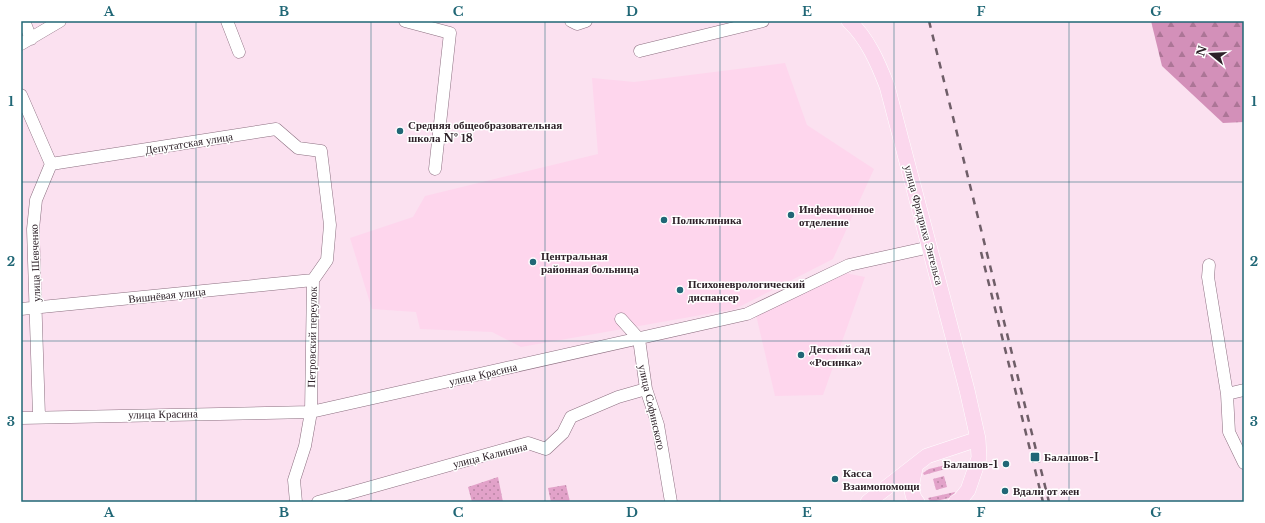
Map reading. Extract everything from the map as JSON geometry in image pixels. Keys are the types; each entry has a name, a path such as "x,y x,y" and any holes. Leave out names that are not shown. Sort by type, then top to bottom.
{"main road":[{"name":"улица Фридриха Энгельса","path":"850,21 875,56 887,86 967,390 978,439 979,458 975,473 968,490 960,500 956,502"},
{"path":"868,502 927,456 978,439"},
{"path":"916,465 911,480 914,500 917,502"}],"street":[{"path":"24,21 26,42 60,21"},
{"path":"227,21 239,52"},
{"path":"404,21 450,33 436,169"},
{"path":"571,21 577,24 586,21"},
{"path":"640,51 763,21"},
{"path":"21,95 51,164"},
{"name":"Депутатская улица","path":"51,164 276,129 298,148 321,151"},
{"name":"Петровский переулок","path":"296,502 294,480 304,446 311,412 313,280 326,260 330,225 321,151"},
{"name":"улица Шевченко","path":"39,416 37,308 27,231 36,200 51,164"},
{"name":"улица Красина","path":"21,418 39,416 311,412 748,314 849,265 930,247"},
{"path":"1209,265 1208,277 1227,394 1229,432 1244,463"},
{"name":"Вишнёвая улица","path":"21,310 313,280"},
{"path":"622,319 639,339"},
{"name":"улица Софинского","path":"639,339 646,389 658,425 672,502"},
{"name":"улица Калинина","path":"318,502 528,442 546,449 564,433 571,417 618,397 646,389"},
{"path":"1227,394 1244,390"}],"shaded area":[{"path":"785,63 807,125 874,169 833,259 735,309 521,347 492,332 420,329 416,312 372,309 350,238 413,217 425,196 598,154 592,78 634,82"},
{"name":"Детский сад «Росинка»","path":"845,273 865,277 823,395 775,396 756,315"},
{"path":"946,465 949,468 924,475 923,473 929,469"},
{"path":"944,476 947,487 936,490 933,479"},
{"path":"498,477 503,502 472,502 468,487"},
{"path":"566,485 570,502 551,502 548,488"},
{"path":"955,492 953,497 932,502 928,498"}],"green space":[{"path":"1151,21 1244,21 1244,122 1223,123 1162,66"}],"railway":[{"path":"929,21 1049,502"},
{"path":"981,252 1043,502"}],"place":[{"name":"Средняя общеобразовательная школа № 18","path":"400,131"},
{"name":"Инфекционное отделение","path":"791,215"},
{"name":"Поликлиника","path":"664,220"},
{"name":"Центральная районная больница","path":"533,262"},
{"name":"Психоневрологический диспансер","path":"680,290"},
{"name":"Детский сад «Росинка»","path":"801,355"},
{"name":"Балашов-I","path":"1035,457"},
{"name":"Балашов-1","path":"1006,464"},
{"name":"Касса Взаимопомощи","path":"835,479"},
{"name":"Вдали от жен","path":"1005,491"}]}
